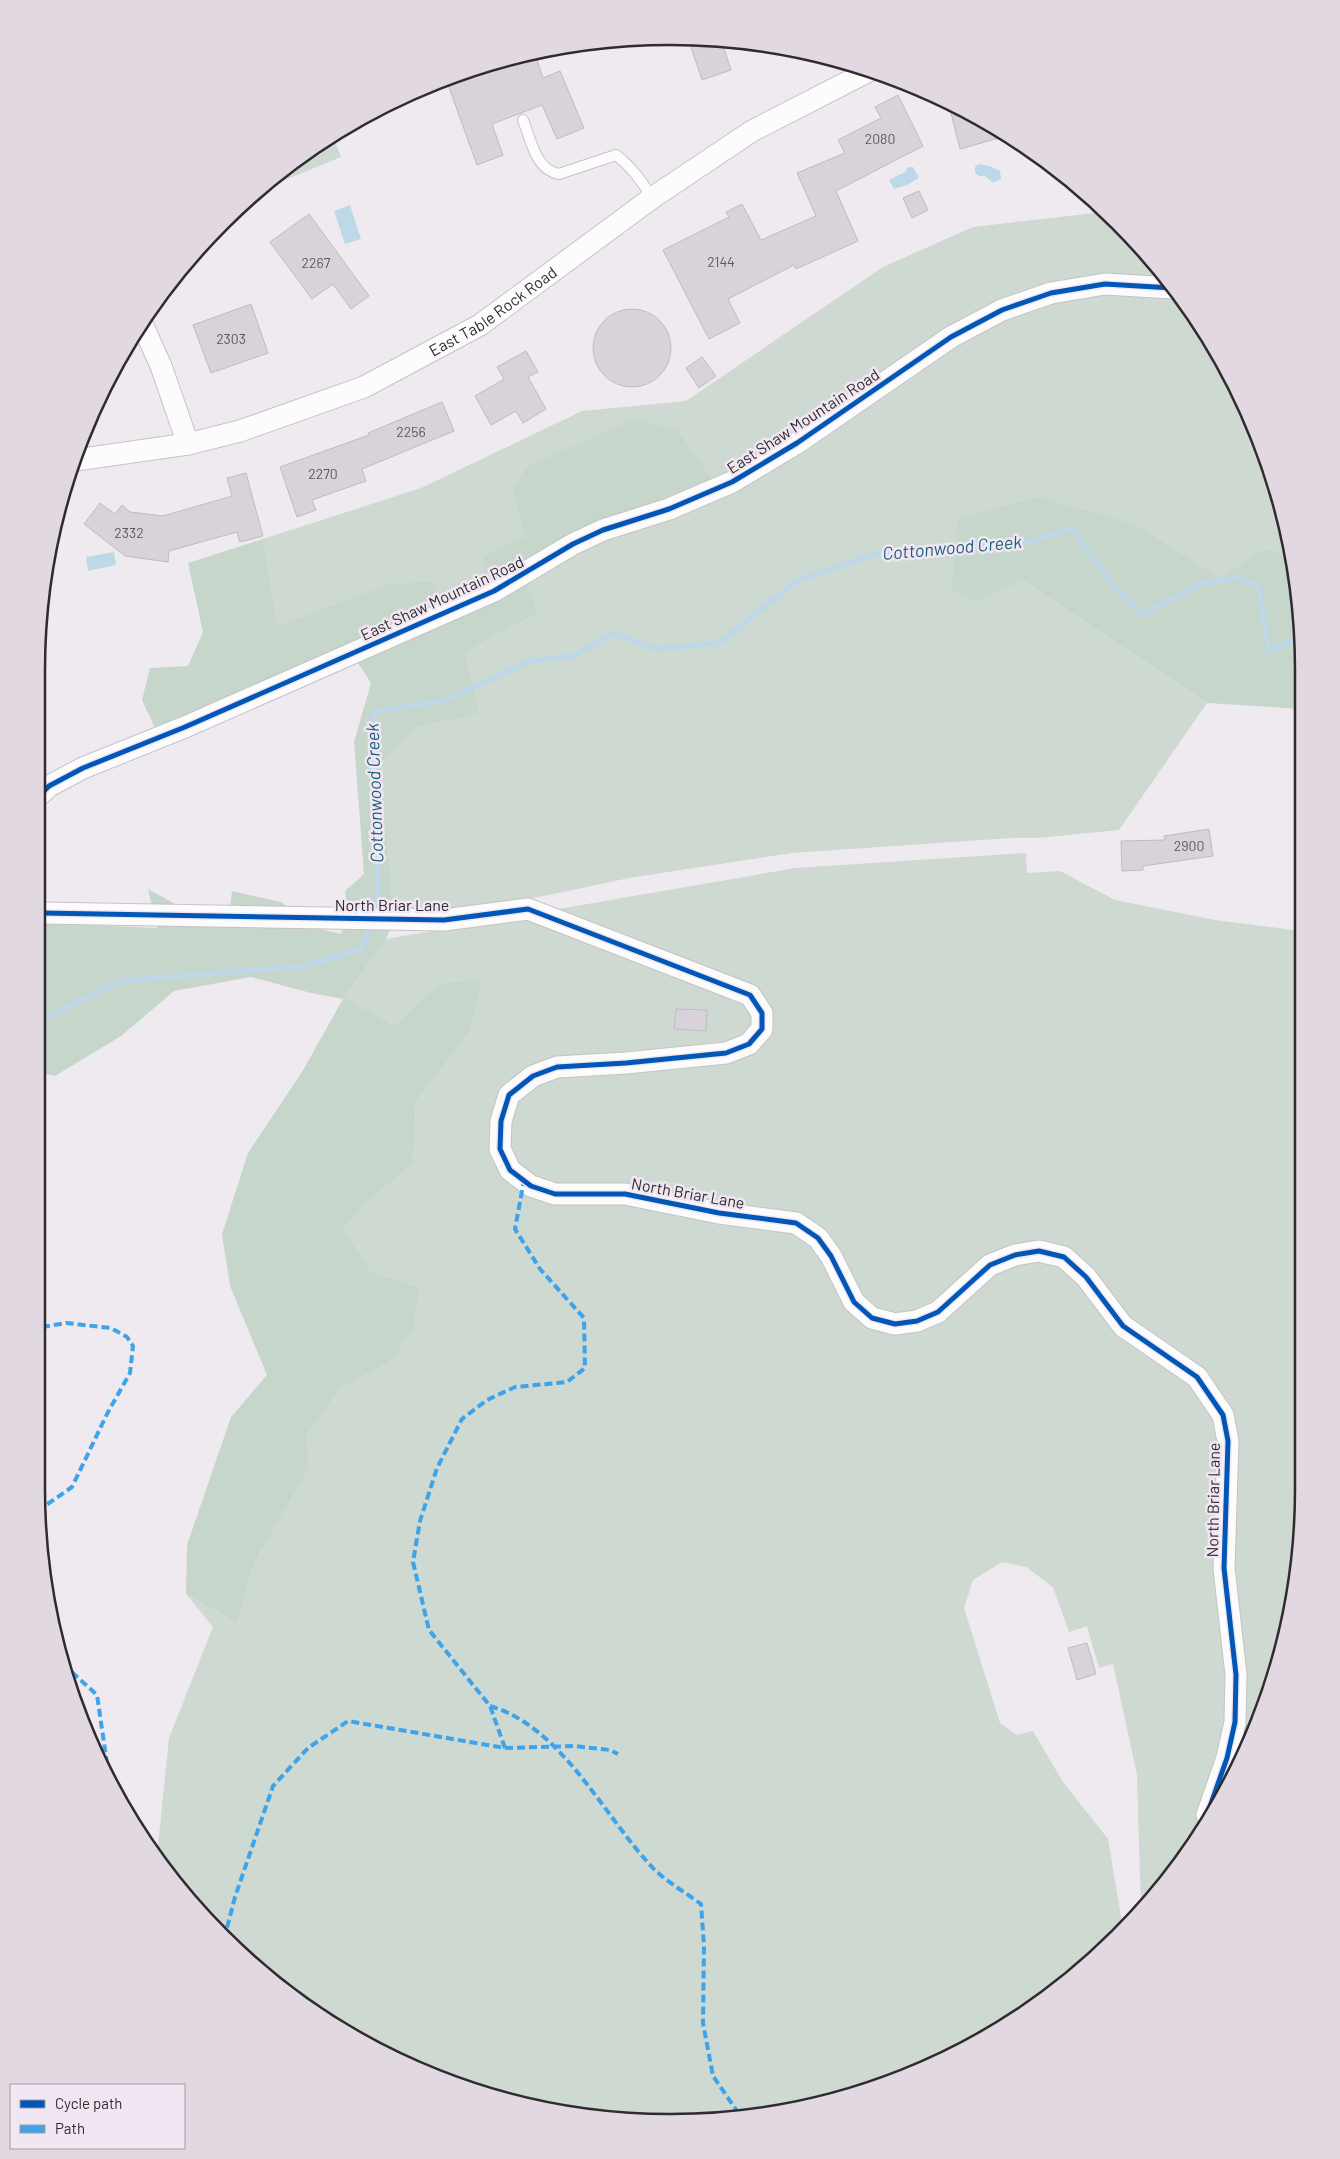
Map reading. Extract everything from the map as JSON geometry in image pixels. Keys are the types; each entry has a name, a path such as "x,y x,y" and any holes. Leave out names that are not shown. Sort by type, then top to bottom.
{"street":[{"name":"East Table Rock Road","path":"82,459 188,444 240,432 364,387 480,325 652,198 752,131 861,75"},
{"name":"East Shaw Mountain Road","path":"45,790 82,768 185,726 494,590 573,544 603,530 669,509 732,482 797,443 951,337 1002,310 1051,293 1105,284 1164,288"},
{"path":"145,331 161,366 188,444"},
{"name":"North Briar Lane","path":"45,913 444,920 528,909 750,995 762,1012 762,1029 749,1044 726,1053 626,1063 557,1067 533,1076 509,1096 501,1120 500,1149 510,1170 530,1186 555,1194 625,1194 719,1213 796,1223 818,1238 831,1256 854,1302 872,1318 895,1324 917,1321 938,1312 990,1266 1015,1255 1039,1251 1064,1258 1086,1277 1123,1326 1197,1377 1224,1415 1228,1441 1224,1568 1236,1675 1235,1722 1227,1758 1213,1799"}],"lane":[{"path":"523,120 537,157 543,167 551,172 559,174 616,155 626,162 652,198"}],"shaded area":[{"path":"335,143 341,157 280,182"},
{"path":"1096,213 1140,258 1190,323 1231,394 1247,431 1262,469 1274,508 1284,553 1263,549 1220,580 1137,525 1022,580 1207,703 1119,830 1038,838 1011,838 792,853 629,878 544,896 394,921 381,763 418,727 479,714 465,652 538,613 520,564 601,522 712,478 512,491 525,536 482,556 487,582 441,601 385,585 277,626 263,539 421,488 582,411 686,401 883,267 973,227"},
{"path":"1026,853 1027,873 1060,871 1115,900 1215,920 1295,930 1295,1489 1290,1571 1283,1611 1274,1651 1262,1690 1231,1765 1190,1836 1141,1900 1137,1775 1113,1664 1099,1668 1087,1626 1069,1632 1053,1587 1026,1567 1002,1562 973,1580 964,1608 1000,1723 1017,1735 1033,1731 1063,1782 1108,1839 1122,1921 1082,1959 1017,2009 946,2050 871,2081 832,2093 792,2102 752,2109 711,2113 629,2113 588,2109 548,2102 508,2093 469,2081 431,2066 394,2050 323,2009 258,1959 228,1931 200,1901 161,1851 158,1845 169,1738 213,1627 186,1594 237,1623 254,1564 309,1468 307,1435 341,1388 391,1361 419,1287 370,1271 344,1228 366,1203 413,1164 416,1102 470,1031 439,984 394,1027 344,998 386,939 795,868"}],"green space":[{"path":"634,419 677,430 712,479 601,522 520,564 538,613 465,652 479,714 418,727 381,763 394,921 386,939 344,998 394,1026 439,984 482,980 470,1031 416,1102 413,1164 366,1203 344,1228 370,1271 419,1287 413,1327 391,1361 341,1388 307,1435 309,1468 254,1564 237,1623 186,1594 187,1545 231,1417 267,1375 230,1286 222,1234 248,1153 302,1072 343,999 311,993 251,977 174,991 121,1036 55,1076 45,1074 45,923 157,928 148,889 213,925 228,925 232,891 281,902 315,928 341,934 349,915 345,891 364,874 354,742 371,683 347,646 155,728 142,700 150,668 188,666 203,632 188,563 263,539 277,626 385,585 433,581 441,601 486,582 482,556 525,536 512,491 527,467"},
{"path":"1038,497 1137,525 1220,579 1263,549 1284,553 1294,629 1295,709 1207,703 1022,580 976,602 952,590 958,519"}],"water":[{"path":"979,164 990,166 1000,171 1001,179 993,183 985,176 979,176 975,173 975,167"},
{"path":"908,167 913,167 919,178 907,185 894,189 889,180 905,172"},
{"path":"350,205 361,239 345,244 334,211"},
{"path":"114,552 116,565 88,571 86,557"}],"building":[{"path":"690,46 724,47 731,70 702,80"},
{"path":"537,60 543,78 560,71 584,128 557,139 542,105 492,124 503,155 477,165 449,86 508,66"},
{"path":"898,95 923,146 836,191 858,241 796,269 794,265 728,299 740,323 709,339 663,250 729,217 726,212 742,204 761,240 816,216 797,173 845,153 838,140 881,118 875,107"},
{"path":"951,112 998,138 960,149"},
{"path":"919,191 928,210 912,218 903,198"},
{"path":"309,214 369,296 351,309 333,284 312,299 270,242"},
{"path":"251,304 268,353 211,373 193,325"},
{"path":"632,309 647,312 664,326 668,333 671,348 668,363 654,380 647,384 632,387 617,384 600,370 596,363 593,348 596,333 610,316 617,312"},
{"path":"526,351 538,372 528,377 546,409 523,423 516,411 491,425 475,396 504,379 497,367"},
{"path":"702,357 716,376 699,388 686,368"},
{"path":"442,402 454,431 362,469 366,481 312,500 316,510 297,517 280,467 369,435 368,433"},
{"path":"246,473 263,536 240,542 237,532 169,551 168,562 125,556 84,524 100,503 115,514 122,505 130,512 163,516 232,496 227,478"},
{"path":"1209,829 1213,856 1143,866 1143,870 1122,871 1121,841 1165,840 1164,836"},
{"path":"676,1009 707,1010 706,1031 674,1029"},
{"path":"1087,1643 1096,1674 1077,1680 1068,1648"}],"waterway":[{"name":"Cottonwood Creek","path":"375,910 378,897 373,712 446,700 530,661 574,656 613,633 655,649 719,643 797,581 881,552 951,546 1023,544 1072,528 1113,585 1142,615 1202,583 1238,578 1258,585 1269,651 1294,640"},
{"name":"Cottonwood Creek","path":"45,1019 121,981 306,966 361,949 369,931"}],"marked path":[{"path":"505,1748 490,1706 429,1630 413,1562 420,1521 437,1468 462,1419 487,1400 515,1387 567,1382 585,1368 584,1318 540,1269 515,1229 524,1180"},
{"path":"45,1326 66,1323 111,1328 127,1337 133,1346 130,1373 108,1412 72,1487 45,1506"},
{"path":"73,1673 97,1695 106,1759"},
{"path":"490,1706 516,1717 539,1733 560,1752 652,1867 669,1882 701,1904 704,1946 703,2023 713,2076 737,2111"},
{"path":"227,1929 235,1897 273,1786 308,1748 348,1721 505,1748 574,1746 610,1750 618,1754"}],"cycle path":[{"path":"45,790 83,768 185,727 494,591 573,544 603,530 669,509 732,482 797,443 951,337 1002,310 1051,293 1105,284 1164,288"},
{"path":"45,913 444,920 528,909 750,995 762,1013 762,1029 749,1044 726,1053 626,1063 557,1067 533,1076 509,1095 501,1121 500,1149 510,1170 531,1186 555,1194 625,1194 719,1213 796,1223 818,1238 831,1256 854,1302 872,1318 895,1324 917,1321 938,1312 990,1265 1015,1255 1039,1251 1064,1257 1086,1277 1123,1326 1197,1377 1223,1415 1228,1441 1224,1568 1236,1675 1235,1722 1227,1758 1213,1799"}]}
